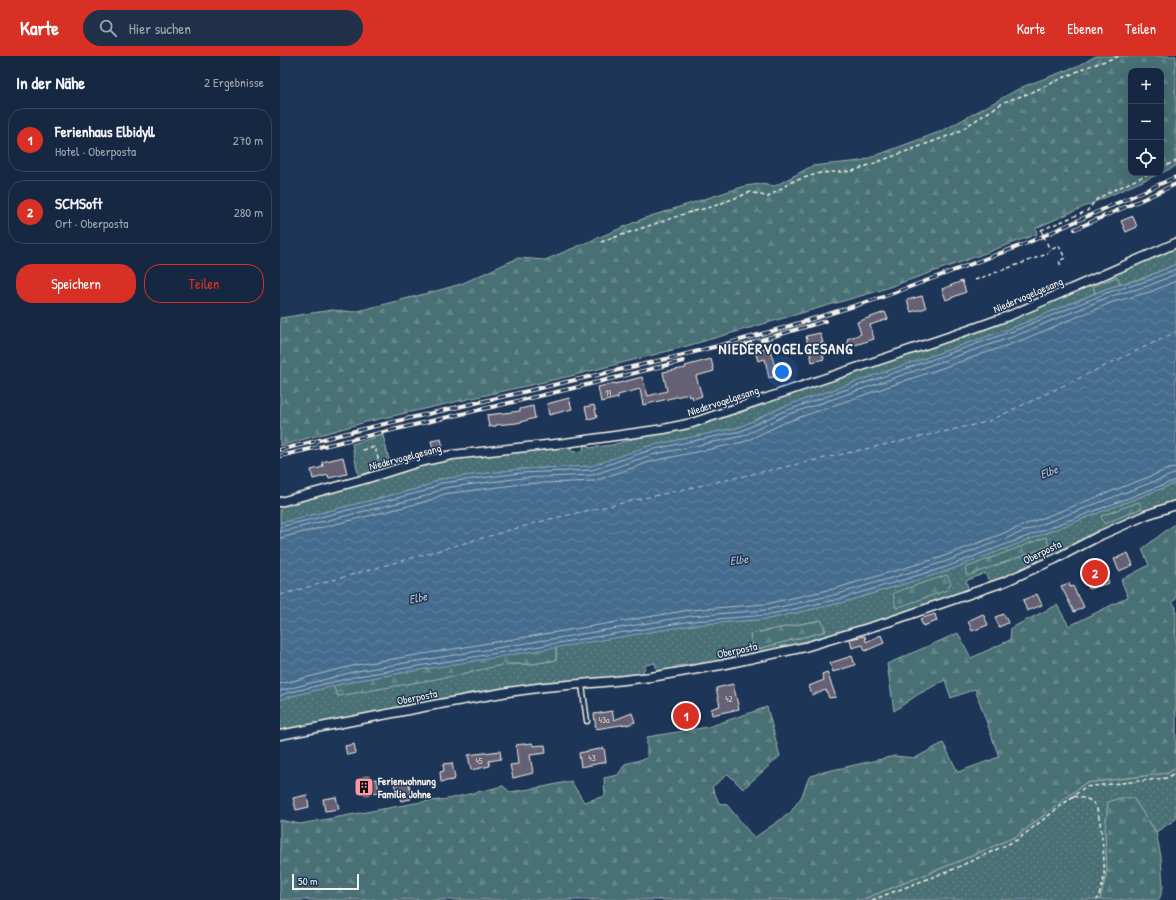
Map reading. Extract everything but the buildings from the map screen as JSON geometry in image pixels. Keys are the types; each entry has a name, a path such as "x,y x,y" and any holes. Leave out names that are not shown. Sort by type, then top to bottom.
{"street":[{"name":"Niedervogelgesang","path":"280,502 382,474 419,462 452,455 565,443 664,429 692,423 1008,316 1176,243"},
{"name":"Oberposta","path":"280,735 508,692 651,677 721,665 805,647 880,624 1004,582 1055,559 1146,514 1176,505"}],"lane":[{"path":"582,684 587,721"}],"path":[{"path":"601,242 687,213 714,206 751,192 768,197 791,182 820,173 853,171 912,150 956,133 1004,102 1030,93 1087,67 1120,56"},
{"path":"1164,167 1176,161"},
{"path":"1050,250 1041,230 1087,211 1097,199 1144,176"},
{"path":"975,280 1047,254 1050,250 1059,246 1065,258 1059,261 1061,266"},
{"path":"363,450 375,447 382,474"},
{"path":"872,900 954,869 1017,840 1085,787 1167,778 1176,772"},
{"path":"1073,796 1089,799 1096,806 1098,812 1103,846 1104,877 1097,900"}],"green space":[{"path":"1096,56 1176,56 1176,166 1164,172 1164,68 1128,68 1128,176 1154,176 1036,228 1037,234 878,291 680,348 575,375 366,422 280,446 280,318 332,310 354,312 461,284 518,258 545,260 645,218 745,186 760,184 775,186 812,166 861,161 942,131 1022,87 1078,66"},
{"path":"1176,248 1176,264 1146,277 1121,284 1117,277 1093,286 1095,293 1012,328 780,408 740,427 649,446 592,466 521,469 440,479 424,487 280,523 280,504 420,465 453,458 570,445 572,452 583,451 584,443 588,443 589,448 612,445 632,439 632,436 683,429 700,425 730,414 735,415 766,402 917,351 1150,257 1155,258"},
{"path":"1117,277 1121,284 1095,293 1093,286"},
{"path":"383,435 391,468 359,479 352,444"},
{"path":"1176,483 1176,502 1146,512 1100,531 1056,555 1005,578 990,583 985,573 966,581 969,591 887,620 805,644 695,667 693,664 676,666 676,670 657,672 655,663 646,665 642,674 482,693 473,692 466,694 465,696 280,732 280,700 333,686 338,696 506,664 532,664 556,660 556,647 693,625 768,619 841,603 947,571","holes":["821,620 826,631 754,650 750,634"]},
{"path":"1139,502 1142,508 1104,524 1101,516"},
{"path":"1176,523 1176,599 1172,602 1176,607 1176,768 1168,773 1085,783 1017,836 957,862 861,900 280,900 280,820 300,824 421,802 448,799 503,786 510,792 571,781 584,802 605,796 604,778 618,775 625,764 647,758 647,737 708,727 767,707 780,756 743,789 728,774 712,787 719,803 727,805 754,838 790,813 802,796 809,777 819,773 895,756 915,758 943,743 958,772 999,757 975,689 951,698 945,680 917,695 894,711 887,664 958,633 971,658 1010,640 1011,628 1057,605 1069,626 1128,597 1121,580 1149,565 1142,549"},
{"path":"1046,537 1049,546 967,576 965,568"},
{"path":"947,575 951,583 947,590 896,608 893,593"},
{"path":"821,620 826,631 754,650 750,634"},
{"path":"556,647 556,660 532,664 506,664 453,676 338,696 333,686 359,680"},
{"path":"1176,768 1176,819 1156,832 1133,798 1105,830 1107,871 1100,900 861,900 957,862 1017,836 1085,783 1168,773"},
{"path":"1120,798 1133,798 1156,832 1161,857 1163,887 1159,900 1100,900 1107,871 1105,830 1108,802"}],"water":[{"name":"Elbe","path":"1176,264 1176,483 947,571 841,603 768,619 693,625 359,680 280,700 280,523 424,487 440,479 521,469 591,466 649,446 740,427 780,408 1012,328 1108,288 1145,278"}],"ferry route":[{"path":"280,595 550,519 987,422 1176,332"}],"railway":[{"path":"280,450 367,428 679,356 783,328 880,298 1025,244 1176,177"},
{"path":"1075,229 1176,184"},
{"path":"737,347 825,321"},
{"path":"280,456 578,387 683,361"}],"place":[{"name":"SCMSoft","path":"1095,573"},
{"name":"Ferienhaus Elbidyll","path":"686,716"},
{"name":"Ferienwohnung Familie Johne","path":"364,787"}],"district":[{"name":"NIEDERVOGELGESANG","path":"786,349"}]}
